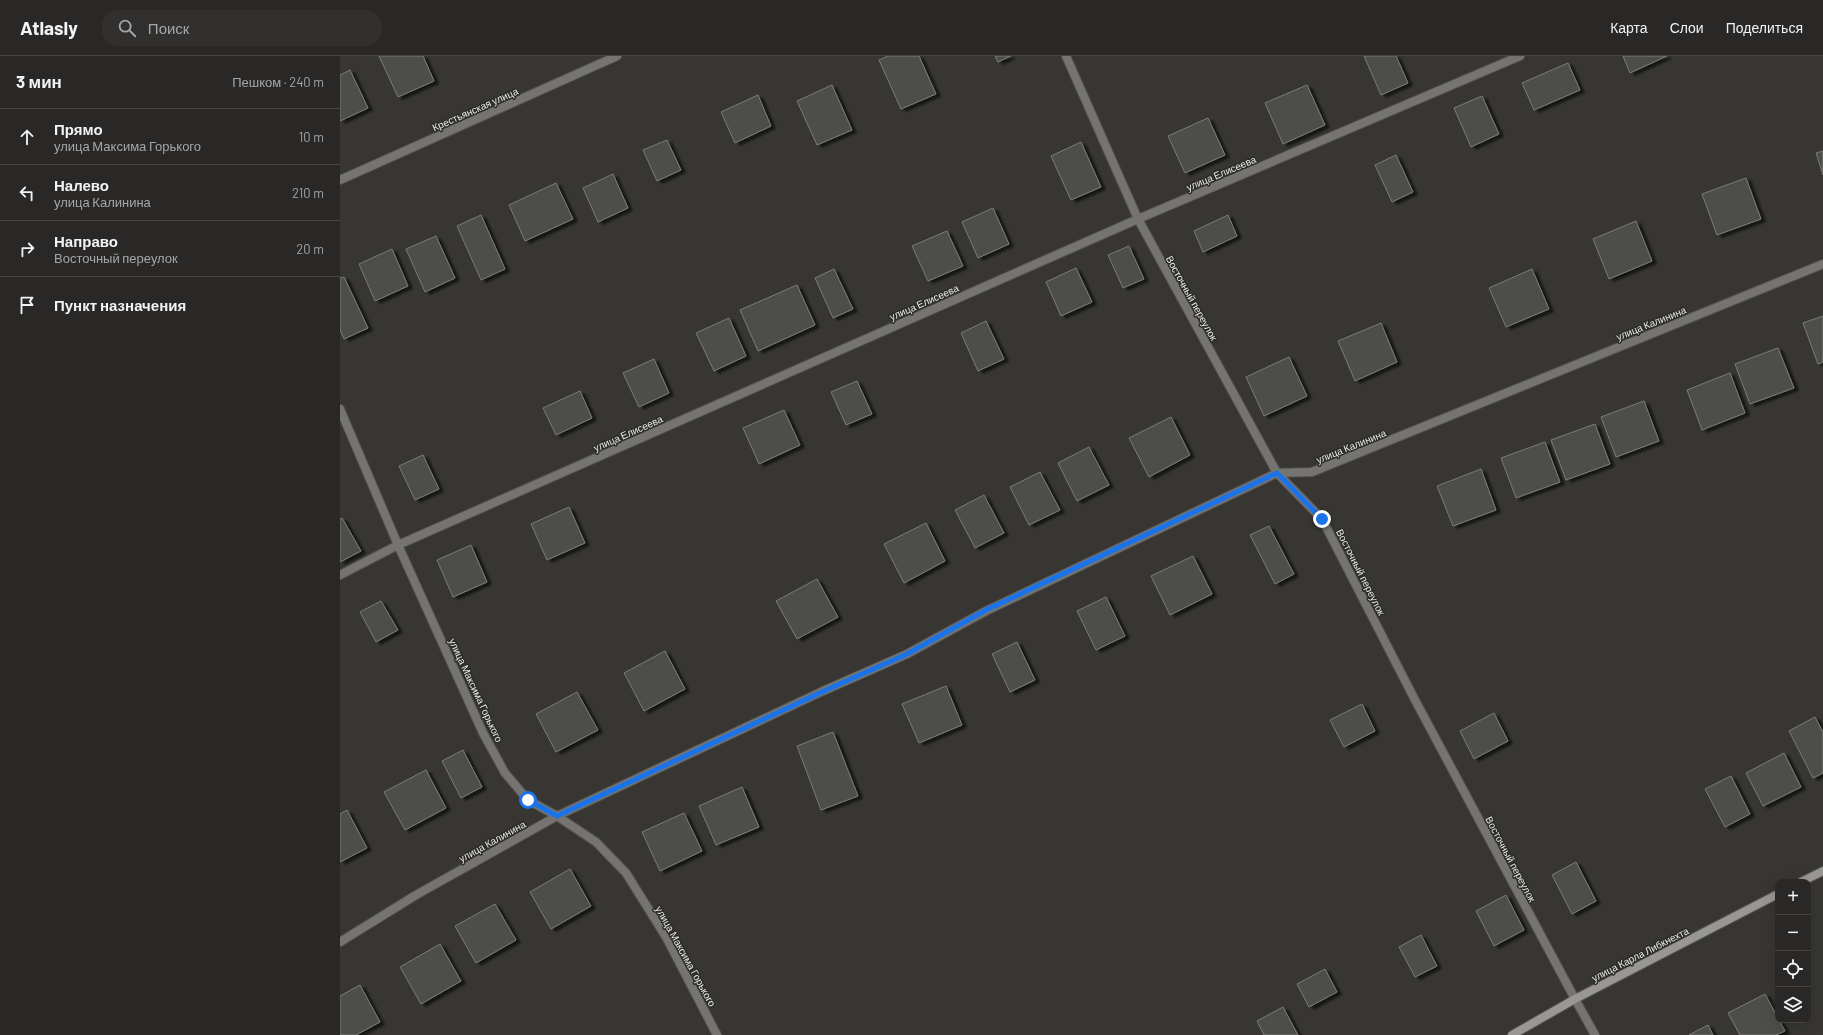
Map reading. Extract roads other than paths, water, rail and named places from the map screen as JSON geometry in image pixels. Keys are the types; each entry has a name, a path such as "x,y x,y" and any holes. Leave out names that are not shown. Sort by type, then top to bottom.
{"main road":[{"path":"1807,879 1823,871"},
{"name":"улица Карла Либкнехта","path":"1512,1035 1575,999 1775,896"}],"street":[{"name":"Крестьянская улица","path":"340,180 617,56"},
{"name":"Восточный переулок","path":"1066,56 1138,219 1277,473 1322,519 1415,700 1595,1035"},
{"name":"улица Елисеева","path":"340,575 398,545 1138,219 1520,56"},
{"name":"улица Калинина","path":"340,942 416,894 557,816 824,691 907,654 986,610 1277,473 1312,472 1823,264"},
{"name":"улица Максима Горького","path":"340,409 398,545 483,733 505,773 528,800 557,816 596,842 626,874 666,937 717,1035"}]}
